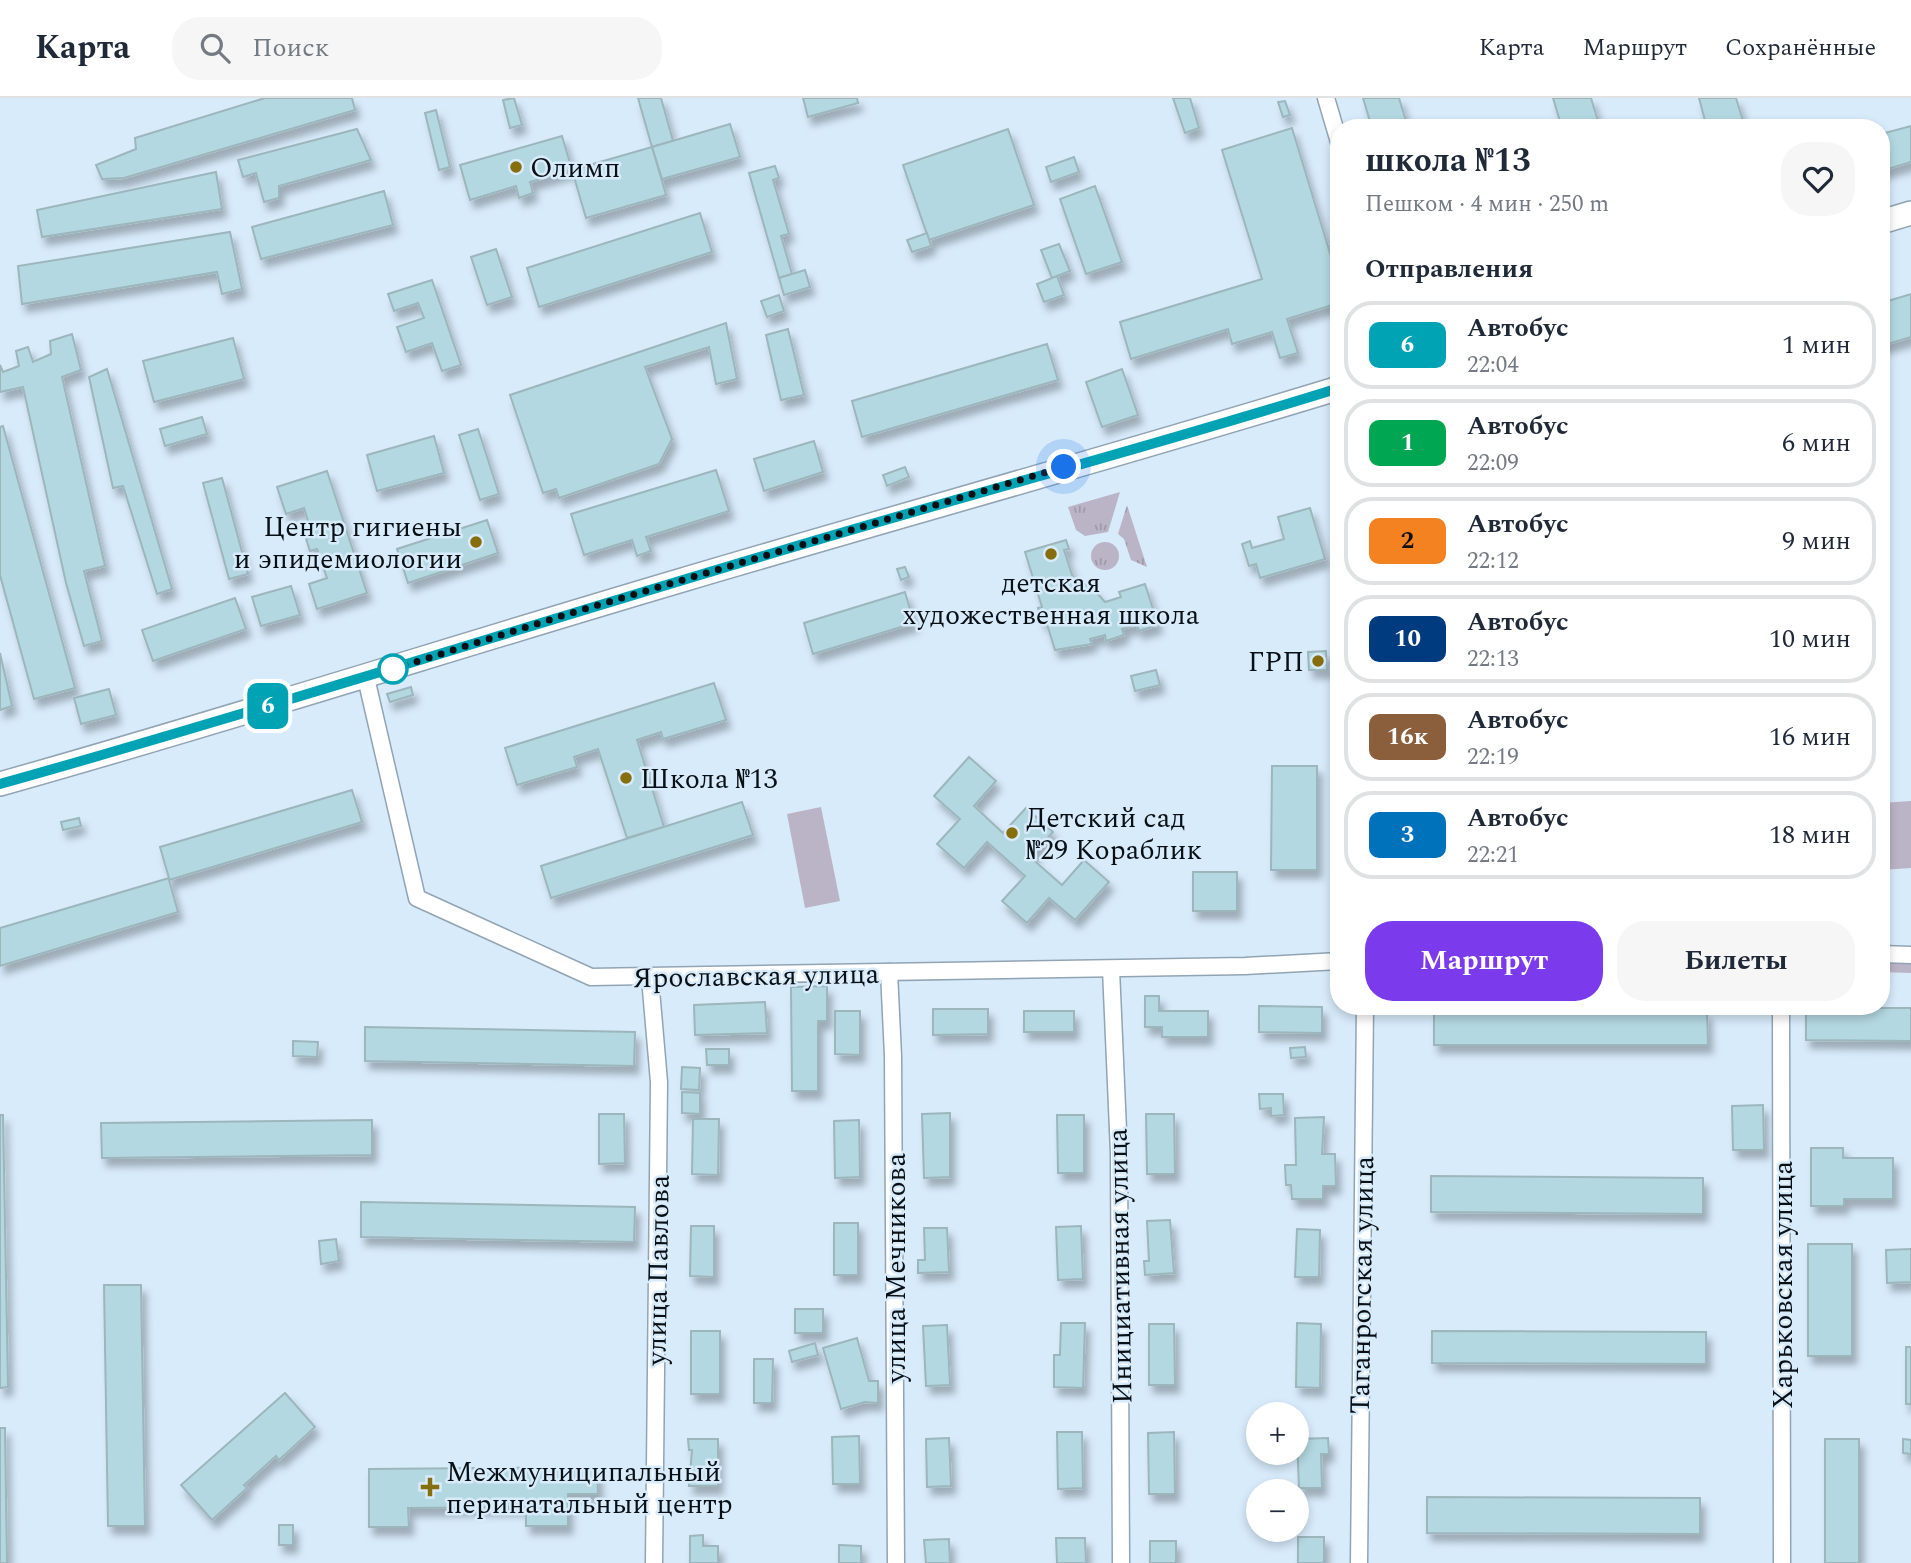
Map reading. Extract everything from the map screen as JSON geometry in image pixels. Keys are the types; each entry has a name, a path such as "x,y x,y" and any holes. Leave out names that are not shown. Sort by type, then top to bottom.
{"street":[{"path":"1326,98 1332,119"},
{"path":"1890,219 1911,213"},
{"path":"0,784 366,678 568,614 1330,391"},
{"name":"Ярославская улица","path":"366,678 417,898 592,977 1111,969 1330,961"},
{"path":"1890,954 1911,954"},
{"name":"Инициативная улица","path":"1111,969 1119,1153 1121,1563"},
{"name":"улица Мечникова","path":"888,972 894,1084 895,1563"},
{"name":"улица Павлова","path":"650,978 659,1082 654,1563"},
{"name":"Таганрогская улица","path":"1359,1563 1365,1015"},
{"name":"Харьковская улица","path":"1781,1015 1782,1563"}],"green space":[{"path":"1120,492 1108,532 1085,536 1076,530 1068,507"},
{"path":"1127,505 1147,567 1131,560 1124,539 1118,534"},
{"path":"1105,542 1115,546 1119,556 1115,566 1105,570 1095,566 1091,556 1095,546"},
{"path":"1911,801 1911,868 1890,869 1890,802"},
{"path":"821,807 840,901 805,908 787,814"},
{"path":"1911,960 1911,973 1890,972 1890,961"}],"building":[{"path":"265,98 352,98 355,110 124,178 102,179 96,165 136,149 135,138"},
{"path":"514,98 522,125 510,128 503,100"},
{"path":"638,98 661,98 673,141 652,147"},
{"path":"803,98 857,98 858,103 808,117"},
{"path":"1173,98 1190,98 1199,128 1185,133"},
{"path":"1363,98 1399,98 1405,119 1369,119"},
{"path":"1553,98 1591,98 1597,119 1559,119"},
{"path":"1699,98 1736,98 1742,119 1705,119"},
{"path":"1285,101 1290,115 1283,117 1278,102"},
{"path":"436,110 450,167 439,170 425,113"},
{"path":"730,124 740,157 662,179 652,147"},
{"path":"1911,126 1911,162 1890,168 1890,132"},
{"path":"1292,128 1330,253 1330,306 1287,319 1298,353 1280,358 1272,332 1232,344 1228,329 1131,359 1120,322 1262,279 1222,150"},
{"path":"357,129 371,160 279,186 279,198 264,202 256,173 243,177 238,160"},
{"path":"1008,129 1034,205 929,240 903,165"},
{"name":"Олимп","path":"562,136 572,170 530,182 533,193 519,198 516,186 470,200 460,165"},
{"path":"652,147 666,195 586,218 572,170"},
{"path":"1074,157 1079,172 1051,182 1046,167"},
{"path":"775,166 779,178 773,180 789,234 781,236 792,274 779,278 749,173"},
{"path":"216,172 222,209 42,237 37,210"},
{"path":"1095,186 1122,262 1086,274 1060,199"},
{"path":"384,191 393,225 261,259 252,227"},
{"path":"700,213 712,252 539,307 527,268"},
{"path":"230,232 242,289 222,294 217,272 22,304 18,266"},
{"path":"927,233 931,246 912,252 907,240"},
{"path":"1059,244 1070,271 1052,278 1041,250"},
{"path":"496,249 512,297 487,305 471,257"},
{"path":"805,270 810,287 784,295 779,278"},
{"path":"1057,276 1064,295 1044,302 1037,284"},
{"path":"432,280 461,365 442,371 432,343 406,352 397,327 424,318 418,303 394,311 388,294"},
{"path":"1911,294 1911,337 1890,343 1890,300"},
{"path":"779,295 784,311 767,317 761,301"},
{"path":"726,323 737,379 716,384 709,347 645,367 672,439 659,464 559,498 556,489 543,493 510,395"},
{"path":"788,329 804,395 781,400 766,335"},
{"path":"72,334 81,370 62,377 105,566 84,571 102,641 84,646 66,583 23,387 0,392 0,365 3,372 19,366 16,351 28,347 33,362 51,354 50,341"},
{"path":"233,338 244,379 154,402 143,361"},
{"path":"1047,344 1058,380 862,437 852,401"},
{"path":"107,369 172,589 157,594 123,486 113,488 89,377"},
{"path":"1122,369 1138,415 1102,427 1086,382"},
{"path":"202,417 207,434 165,446 160,429"},
{"path":"3,426 75,688 34,699 0,575 0,427"},
{"path":"478,429 499,494 480,500 459,435"},
{"path":"434,436 444,473 377,491 367,455"},
{"path":"814,441 823,472 764,491 754,459"},
{"path":"905,467 909,477 887,486 883,475"},
{"path":"716,470 729,511 646,537 651,551 637,556 632,540 584,555 571,514"},
{"path":"327,471 367,593 317,609 309,584 327,578 317,549 310,551 306,539 313,537 304,508 286,514 277,487"},
{"path":"222,478 248,574 229,579 203,483"},
{"path":"1310,508 1325,559 1260,578 1256,564 1249,566 1242,544 1250,541 1252,548 1284,539 1278,517"},
{"path":"487,520 498,553 408,583 397,549"},
{"path":"1066,540 1069,549 1064,550 1075,584 1090,585 1105,602 1121,597 1119,592 1145,584 1158,625 1139,631 1137,625 1122,629 1124,635 1106,641 1105,635 1090,639 1092,644 1055,650 1046,621 1042,622 1038,608 1042,607 1025,552"},
{"path":"905,567 909,577 901,580 897,569"},
{"path":"291,586 300,615 261,626 252,597"},
{"path":"905,592 914,623 813,654 804,623"},
{"path":"235,598 246,629 153,661 142,630"},
{"name":"ГРП","path":"1326,651 1327,670 1309,670 1308,652"},
{"path":"0,653 12,706 0,710"},
{"path":"1156,670 1160,685 1135,691 1131,676"},
{"path":"714,683 726,720 663,739 661,732 637,740 664,827 627,838 598,749 574,757 577,767 517,785 505,748"},
{"path":"411,687 413,695 390,702 387,694"},
{"path":"109,689 116,715 81,724 74,698"},
{"path":"969,757 996,781 974,806 1003,833 1026,808 1053,832 1030,857 1062,885 1084,860 1109,882 1075,920 1049,898 1027,923 1002,901 1025,876 987,842 964,868 937,844 960,819 934,796"},
{"path":"1272,766 1317,766 1317,870 1271,870"},
{"path":"352,790 362,822 169,880 178,912 0,966 0,928 169,878 160,847"},
{"path":"742,802 753,835 551,898 541,866"},
{"path":"79,818 81,826 63,830 61,822"},
{"path":"1193,872 1237,872 1237,911 1193,911"},
{"path":"827,986 827,1021 818,1021 818,1091 792,1091 791,987"},
{"path":"1145,996 1159,996 1159,1011 1208,1011 1208,1037 1162,1037 1162,1027 1145,1027"},
{"path":"765,1002 767,1033 695,1035 694,1005"},
{"path":"1259,1006 1322,1007 1322,1033 1259,1032"},
{"path":"1890,1008 1911,1008 1911,1041 1806,1040 1806,1015 1890,1015"},
{"path":"933,1009 988,1009 988,1034 933,1035"},
{"path":"835,1011 860,1011 860,1055 835,1054"},
{"path":"1024,1011 1074,1011 1074,1032 1024,1032"},
{"path":"1434,1015 1707,1015 1708,1045 1434,1045"},
{"path":"365,1027 635,1032 634,1066 365,1061"},
{"path":"293,1041 318,1042 317,1057 293,1056"},
{"path":"1305,1047 1306,1057 1291,1058 1290,1048"},
{"path":"706,1049 729,1049 729,1065 707,1065"},
{"path":"682,1067 700,1068 699,1090 681,1089"},
{"path":"682,1092 700,1093 700,1114 682,1113"},
{"path":"1259,1094 1283,1094 1284,1115 1271,1116 1271,1108 1260,1109"},
{"path":"1763,1105 1764,1150 1733,1150 1732,1106"},
{"path":"950,1113 950,1177 924,1178 922,1114"},
{"path":"599,1114 624,1114 625,1163 599,1164"},
{"path":"1146,1114 1174,1114 1175,1174 1147,1174"},
{"path":"0,1115 3,1115 8,1387 0,1388"},
{"path":"1057,1115 1084,1115 1084,1173 1058,1173"},
{"path":"1324,1117 1322,1154 1335,1154 1336,1186 1323,1186 1323,1199 1292,1199 1291,1185 1286,1185 1285,1165 1296,1165 1295,1118"},
{"path":"693,1119 719,1119 718,1175 692,1174"},
{"path":"372,1120 372,1155 102,1158 101,1123"},
{"path":"859,1120 860,1177 835,1178 834,1121"},
{"path":"1811,1148 1843,1148 1843,1158 1893,1158 1893,1199 1844,1199 1844,1206 1811,1206"},
{"path":"1431,1176 1703,1178 1703,1214 1431,1212"},
{"path":"361,1202 635,1207 634,1242 361,1237"},
{"path":"1170,1220 1174,1273 1145,1275 1144,1261 1149,1261 1147,1221"},
{"path":"834,1223 858,1223 858,1275 834,1275"},
{"path":"691,1226 714,1226 714,1277 690,1276"},
{"path":"1081,1226 1083,1279 1058,1280 1056,1227"},
{"path":"924,1228 947,1228 949,1272 918,1273 918,1260 925,1260"},
{"path":"1297,1229 1320,1230 1319,1277 1295,1277"},
{"path":"336,1239 339,1261 321,1264 319,1241"},
{"path":"1808,1244 1852,1244 1852,1356 1808,1356"},
{"path":"1911,1249 1911,1282 1887,1283 1886,1250"},
{"path":"104,1285 141,1285 145,1526 108,1526"},
{"path":"795,1309 823,1309 823,1333 795,1333"},
{"path":"1061,1323 1085,1323 1083,1388 1054,1387 1054,1355 1060,1355"},
{"path":"1297,1323 1321,1324 1320,1388 1296,1387"},
{"path":"1149,1324 1174,1324 1175,1385 1149,1385"},
{"path":"947,1325 950,1385 926,1386 923,1326"},
{"path":"691,1331 720,1331 720,1394 691,1394"},
{"path":"1432,1331 1706,1332 1706,1364 1432,1363"},
{"path":"857,1338 869,1381 878,1381 878,1403 865,1402 841,1409 823,1348"},
{"path":"815,1343 818,1355 792,1362 789,1351"},
{"path":"1906,1347 1911,1347 1911,1404 1906,1404"},
{"path":"754,1359 773,1359 772,1403 754,1403"},
{"path":"285,1393 315,1427 279,1460 276,1456 244,1485 247,1488 212,1520 181,1485"},
{"path":"0,1428 5,1428 7,1563 0,1563"},
{"path":"1057,1432 1082,1432 1083,1488 1058,1489"},
{"path":"1174,1432 1175,1494 1149,1494 1148,1433"},
{"path":"859,1436 860,1484 833,1484 832,1437"},
{"path":"949,1438 951,1486 927,1487 926,1439"},
{"path":"1328,1438 1329,1454 1321,1454 1322,1488 1309,1488 1309,1479 1299,1479 1298,1465 1309,1465 1309,1439"},
{"path":"688,1439 718,1439 718,1486 689,1486 692,1450 689,1450"},
{"path":"1825,1439 1859,1439 1859,1563 1825,1563"},
{"path":"1903,1439 1911,1440 1911,1454 1903,1453"},
{"path":"597,1467 598,1494 568,1494 568,1526 526,1526 526,1507 408,1508 409,1527 369,1527 369,1469"},
{"path":"1427,1497 1700,1498 1700,1534 1427,1533"},
{"path":"279,1525 293,1525 293,1545 279,1545"},
{"path":"703,1535 703,1546 718,1546 718,1563 690,1563 690,1536"},
{"path":"1309,1537 1324,1537 1324,1563 1298,1563 1298,1542 1309,1542"},
{"path":"1056,1538 1085,1538 1086,1563 1057,1563"},
{"path":"949,1539 950,1563 926,1563 924,1540"},
{"path":"1150,1541 1176,1541 1176,1563 1150,1563"},
{"path":"839,1545 861,1546 861,1563 839,1563"}],"bus line":[{"name":"6","path":"0,784 366,678 568,614 934,505 1330,391"}],"place":[{"name":"Олимп","path":"516,167"},
{"name":"Центр гигиены и эпидемиологии","path":"476,542"},
{"name":"детская художественная школа","path":"1051,554"},
{"name":"ГРП","path":"1318,661"},
{"name":"Школа №13","path":"626,778"},
{"name":"Детский сад №29 Кораблик","path":"1012,833"},
{"name":"Межмуниципальный перинатальный центр","path":"430,1487"}],"route":[{"path":"393,669 568,614 1064,467"}]}
